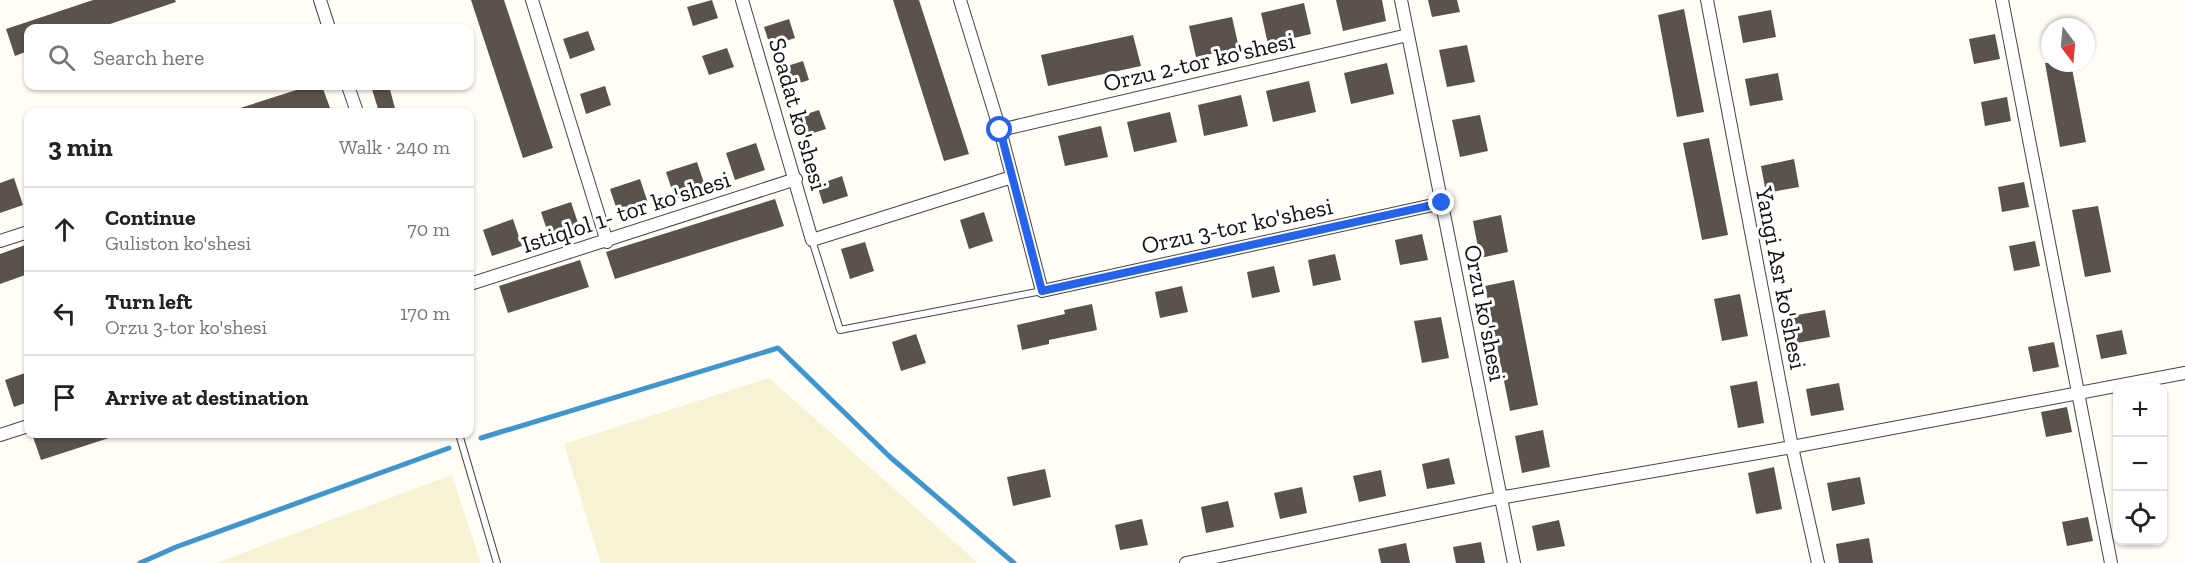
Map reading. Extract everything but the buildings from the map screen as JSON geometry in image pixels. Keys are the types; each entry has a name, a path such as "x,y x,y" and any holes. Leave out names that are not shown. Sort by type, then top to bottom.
{"street":[{"path":"320,0 328,24"},
{"path":"532,0 607,242"},
{"name":"Soadat ko'shesi","path":"742,0 812,240"},
{"path":"960,0 1000,130 1042,291"},
{"name":"Orzu ko'shesi","path":"1401,0 1499,498 1514,563"},
{"name":"Yangi Asr ko'shesi","path":"1707,0 1791,447 1818,563"},
{"path":"2002,0 2111,563"},
{"name":"Orzu 2-tor ko'shesi","path":"1000,130 1408,35"},
{"path":"349,90 356,108"},
{"path":"812,240 1012,177"},
{"name":"Istiqlol 1- tor ko'shesi","path":"474,283 796,180"},
{"name":"Orzu 3-tor ko'shesi","path":"1042,291 1442,203"},
{"path":"0,241 24,233"},
{"path":"1186,563 1499,498 2077,395 2185,373"},
{"path":"0,435 24,427"}],"lane":[{"path":"812,240 840,330 1042,291"},
{"path":"460,438 497,563"}],"shaded area":[{"path":"769,378 978,563 601,563 564,444"},
{"path":"452,475 481,563 216,563"}],"waterway":[{"path":"481,438 778,348 890,457 1014,563"},
{"path":"140,563 176,547 449,448"}],"route":[{"path":"1000,130 1042,291 1442,203"}]}
